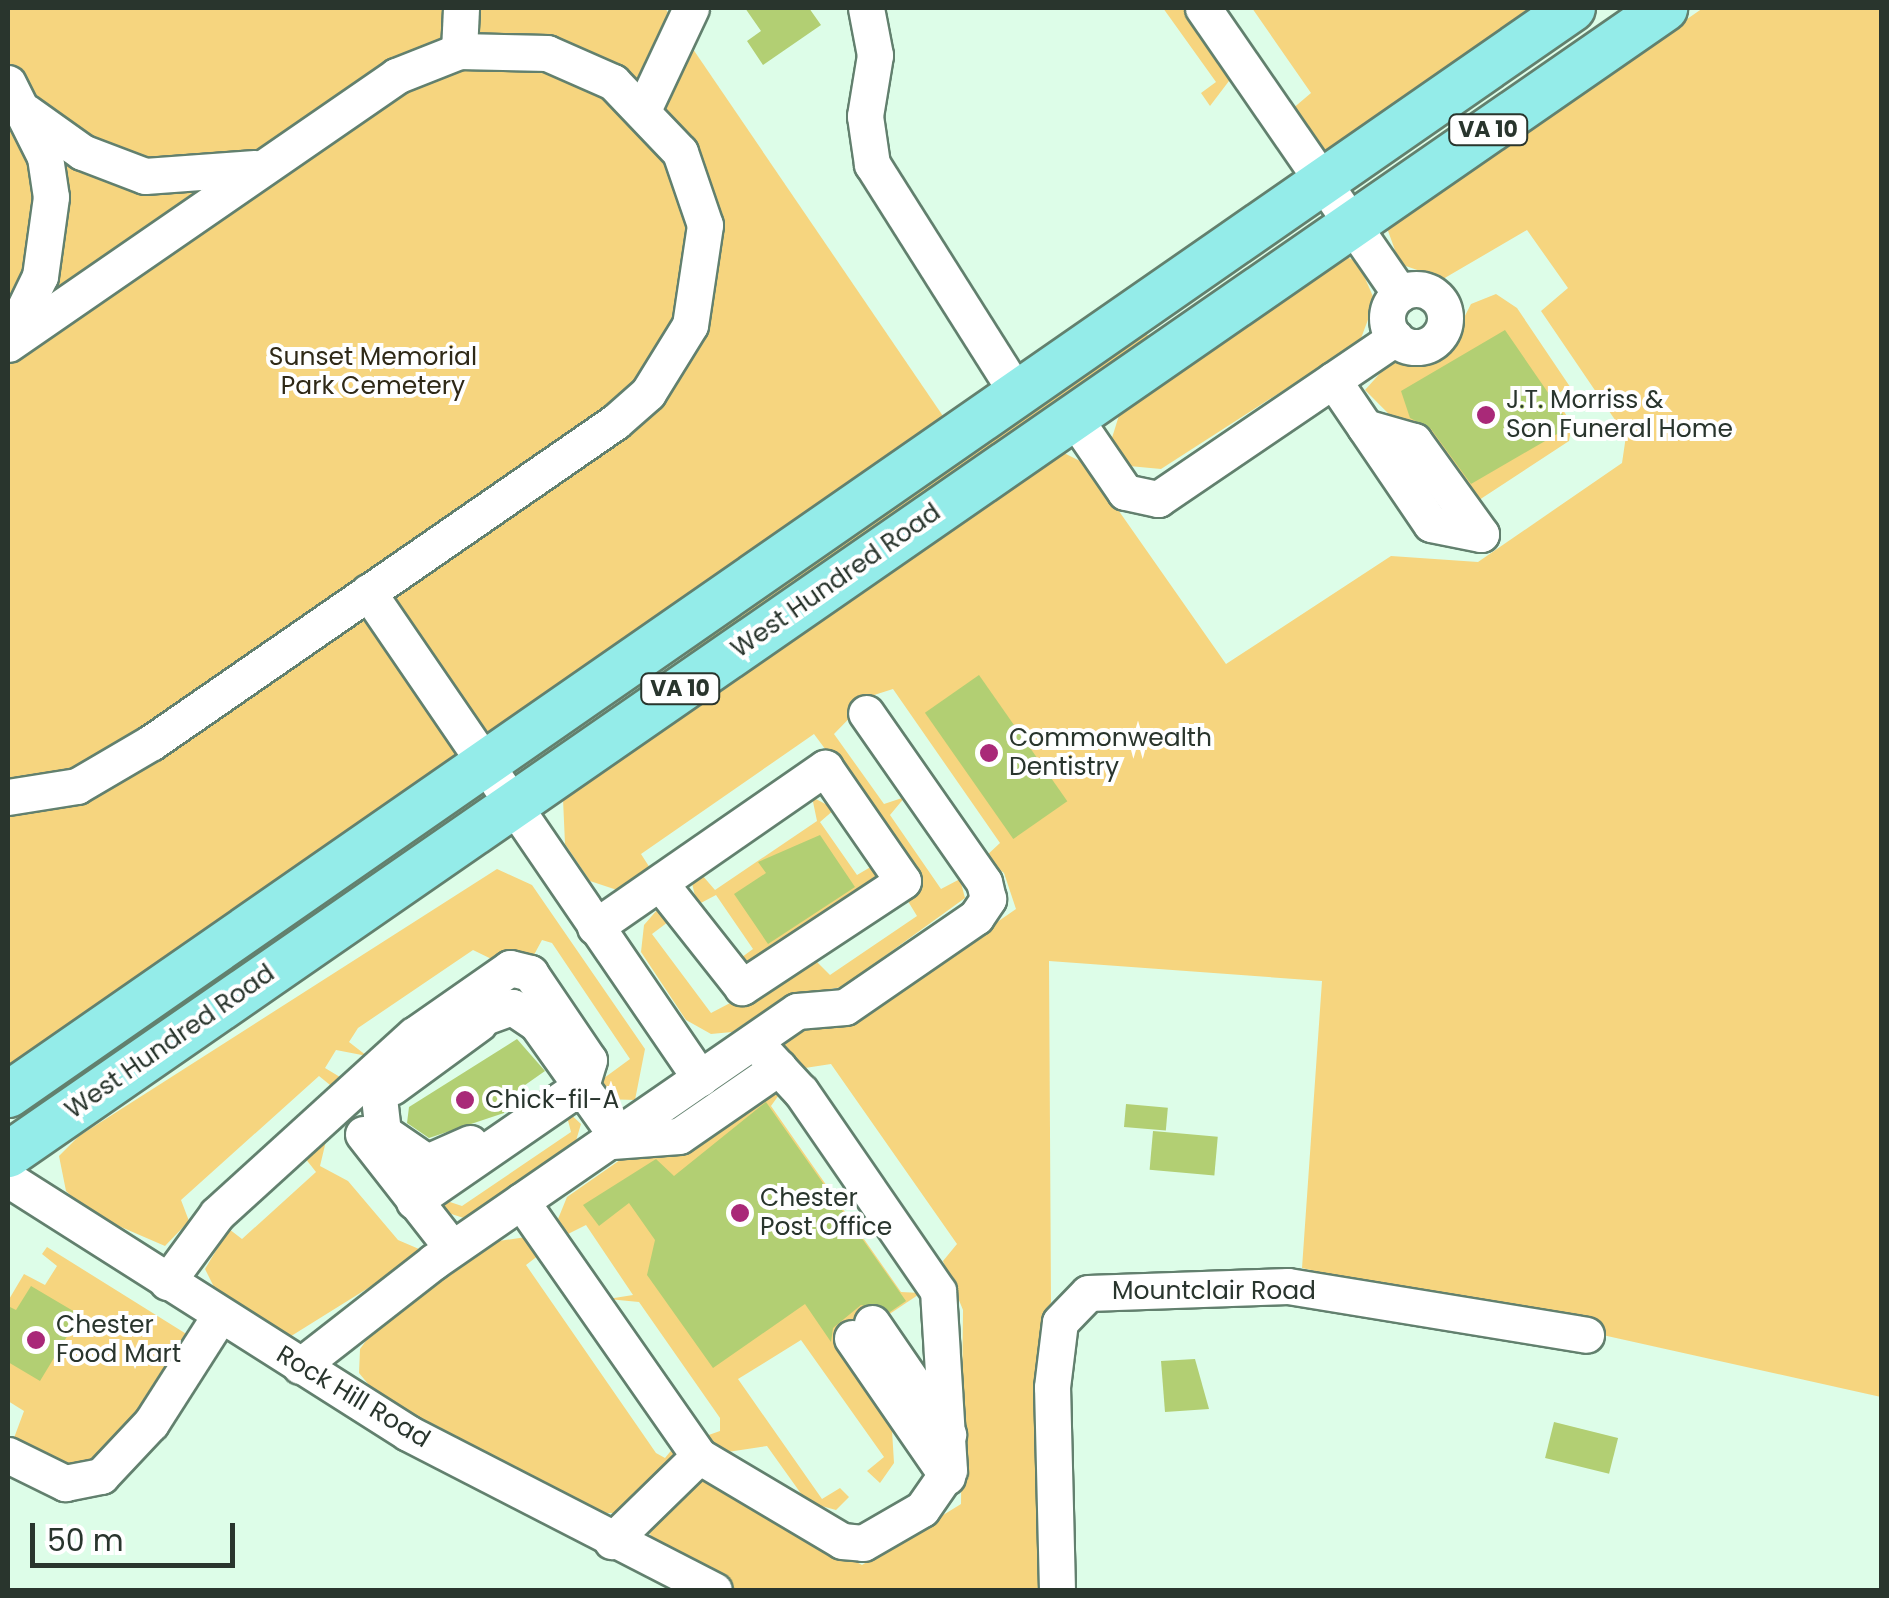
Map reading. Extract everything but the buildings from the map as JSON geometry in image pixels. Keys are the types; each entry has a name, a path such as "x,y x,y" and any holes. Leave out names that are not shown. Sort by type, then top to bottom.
{"main road":[{"name":"West Hundred Road","path":"8,1094 1572,8"},
{"name":"West Hundred Road","path":"8,1154 1664,8"}],"street":[{"path":"460,51 462,8"},
{"path":"644,108 690,8"},
{"path":"866,8 875,54 865,116 872,164 1016,392"},
{"path":"1203,8 1400,294"},
{"path":"8,344 396,76 460,51 547,53 583,64 644,108 680,152 705,225 702,286 672,361 615,422 78,786 8,798"},
{"path":"16,97 82,152 146,176 268,165"},
{"path":"8,344 49,236 45,157 16,97"},
{"path":"1073,416 1140,502 1158,499 1395,338 1426,346 1445,325 1437,296 1400,294"},
{"path":"1395,338 1387,318 1400,294"},
{"path":"1333,380 1365,427"},
{"path":"368,592 480,764 700,1078"},
{"path":"300,1366 452,1248 797,1011 845,1006 976,918 988,898 866,712"},
{"path":"595,927 825,768 902,881 742,986 660,883"},
{"path":"167,1282 217,1214 341,1100 510,968 530,973 589,1060 581,1086 414,1201"},
{"path":"581,1086 544,1095 446,1160 402,1151 378,1117 378,1089 394,1072 463,1022 505,1007 538,1024 581,1086 611,1139"},
{"path":"521,1201 698,1456 842,1541 879,1538 942,1492 946,1476 948,1434 938,1291 778,1067 754,1041"},
{"path":"611,1139 679,1136 778,1067"},
{"path":"341,1100 452,1248"},
{"name":"Rock Hill Road","path":"8,1178 300,1366 612,1541 714,1590"},
{"name":"Mountclair Road","path":"1057,1590 1052,1387 1060,1322 1088,1293 1288,1286 1586,1336"},
{"path":"8,1455 65,1483 101,1476 151,1423 220,1314"},
{"path":"946,1476 862,1331 948,1434"},
{"path":"612,1541 698,1456"}],"green space":[{"name":"Sunset Memorial Park Cemetery","path":"8,8 665,8 945,419 8,1073"},
{"path":"1163,8 1186,8 1232,77 1210,106 1201,93 1216,82"},
{"path":"1252,8 1548,8 1328,153 1291,110 1311,93"},
{"path":"1703,8 1881,8 1881,1397 1302,1268 1322,981 1049,961 1051,1302 1039,1336 1047,1590 731,1590 662,1551 645,1527 701,1478 862,1565 961,1504 963,1310 943,1261 957,1244 831,1064 805,1068 784,1045 797,1032 853,1022 1016,909 1004,873 985,857 1000,843 893,689 871,696 834,734 884,804 905,797 890,815 941,889 960,879 965,898 842,987 785,997 732,1032 711,1034 686,1020 641,952 644,925 657,910 668,922 652,934 711,1013 814,959 830,975 917,916 906,898 920,877 814,734 641,854 650,868 620,891 590,881 565,844 563,799 1062,452 1086,464 1226,664 1391,556 1478,562 1622,463 1626,436 1541,311 1568,288 1527,230 1443,279 1400,264 1387,228"},
{"path":"1342,255 1358,262 1375,301 1360,341 1161,469 1129,466 1111,441 1121,409"},
{"path":"1496,294 1517,308 1587,412 1565,389 1554,396 1572,424 1569,441 1476,502 1365,390 1392,360 1447,351 1471,304"},
{"path":"1143,329 1149,337 689,670 682,660 715,625"},
{"path":"812,797 835,809 820,822 857,875 874,865 878,878 747,971 738,960 753,949 716,895 697,905 692,883 702,875 715,890 817,821"},
{"path":"497,869 532,885 645,1049 635,1100 604,1099 600,1081 630,1059 552,943 542,940 529,964 510,968 473,950 358,1028 349,1042 367,1056 336,1050 325,1068 345,1080 335,1089 319,1076 181,1200 189,1221 165,1246 91,1214 66,1191 59,1156 79,1136"},
{"name":"Chester Post Office","path":"768,1085 781,1092 771,1106 901,1292 921,1293 837,1349 892,1430 894,1463 880,1483 867,1471 884,1457 801,1340 738,1379 822,1499 840,1488 849,1497 836,1510 807,1502 767,1446 721,1453 703,1437 720,1431 720,1418 639,1302 608,1299 633,1295 586,1225 568,1234 558,1219 567,1197 630,1153"},
{"path":"565,1109 581,1124 575,1144 470,1220 442,1211 438,1198 462,1206 571,1132"},
{"path":"326,1141 320,1166 348,1181 398,1240 426,1252 288,1338 218,1295 205,1269 229,1229 242,1239 316,1172 305,1158"},
{"path":"526,1237 539,1255 526,1265 656,1453 665,1458 679,1441 675,1460 619,1513 600,1513 388,1408 359,1373 360,1349 376,1327 499,1241"},
{"path":"47,1247 188,1335 173,1376 83,1474 11,1446 24,1411 8,1401 8,1301 24,1274 45,1285 57,1266 42,1254"}],"place":[{"name":"J.T. Morriss & Son Funeral Home","path":"1486,415"},
{"name":"Commonwealth Dentistry","path":"989,753"},
{"name":"Chick-fil-A","path":"465,1100"},
{"name":"Chester Post Office","path":"740,1213"},
{"name":"Chester Food Mart","path":"36,1340"}]}
